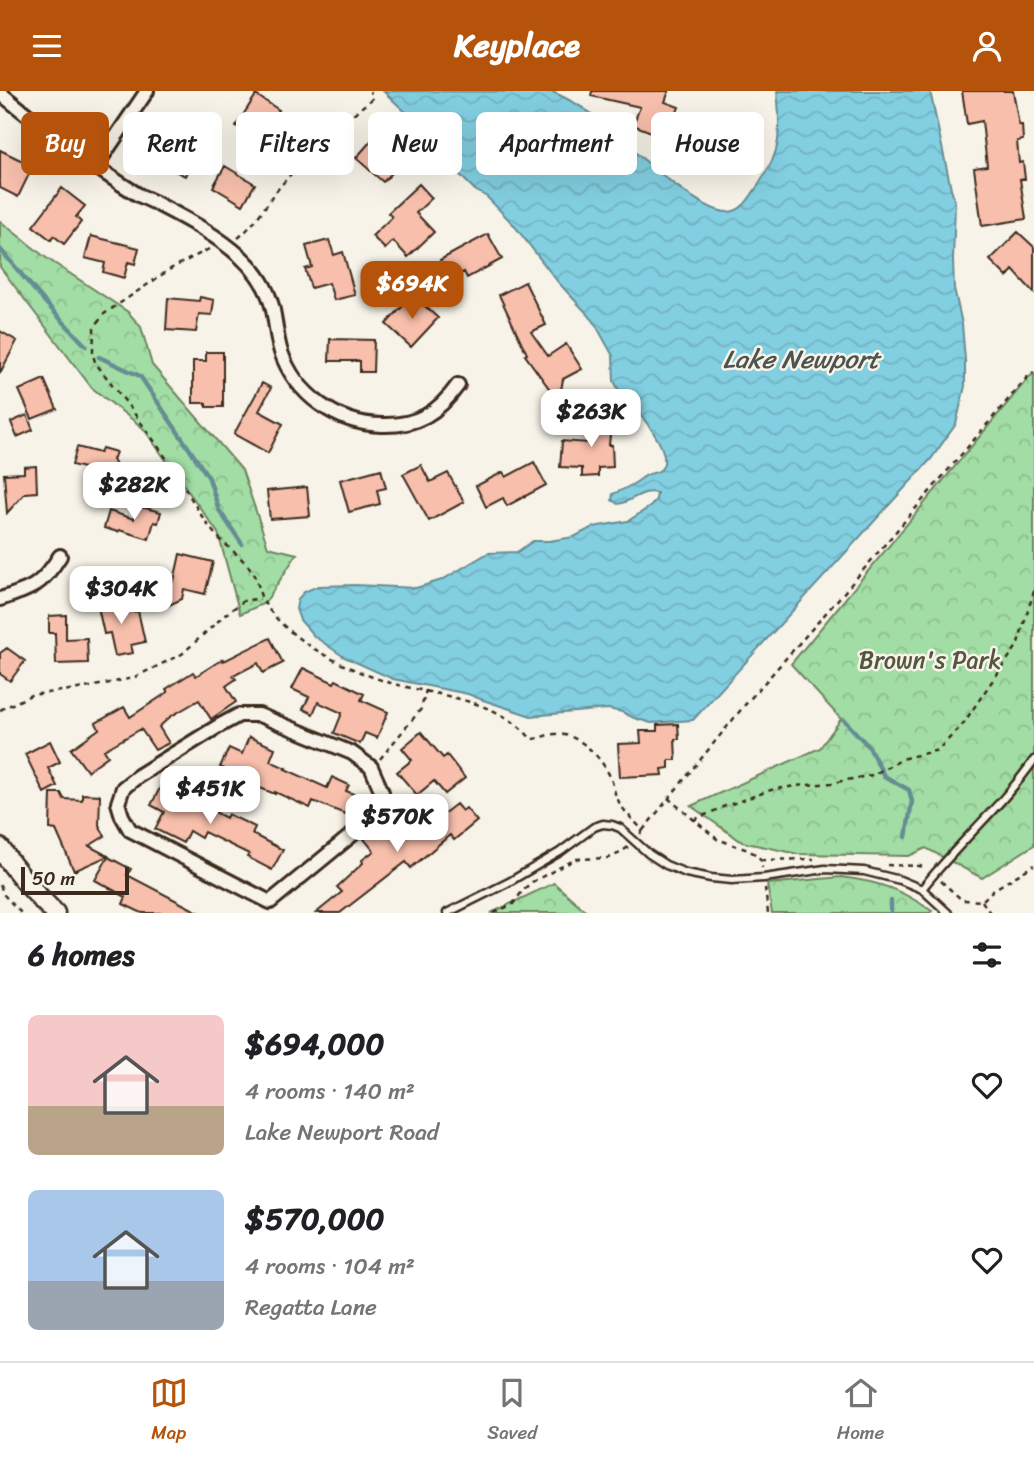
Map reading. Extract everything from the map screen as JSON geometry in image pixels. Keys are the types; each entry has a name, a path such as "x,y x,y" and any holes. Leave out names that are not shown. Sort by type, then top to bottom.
{"street":[{"path":"109,147 147,91"},
{"path":"0,93 25,112"},
{"path":"109,175 138,195 224,243 254,270 272,305 282,354 290,372 302,389 328,410 353,421 372,425 410,423 436,411 458,385"},
{"path":"0,599 26,591 38,583 49,573 60,556"},
{"path":"239,715 259,715 352,753 371,767 382,792 376,811 267,908 130,830 118,803 123,788 138,776 239,715"},
{"path":"0,848 16,872 55,913"}],"lane":[{"path":"922,889 948,857 1016,785 1034,760"},
{"path":"447,913 509,882 550,858 594,827 603,824 620,828 634,842 666,865 686,873 732,880 825,869 864,871 922,889 948,913"}],"path":[{"path":"370,91 372,99 307,154 250,228 239,237 172,268 104,314 94,328 92,356 150,435 216,535 239,555 253,573 258,582 261,599 287,629 312,647 372,677 464,700 492,711 514,723 531,739 556,733 565,734 582,743 603,765 611,779 616,798 625,812 643,830"},
{"path":"494,913 513,904 532,882 576,859 609,858 634,842 744,706 1034,372"},
{"path":"694,820 771,790 872,775 905,758 938,750 963,724 1017,646 1034,591"},
{"path":"0,710 31,695 133,678 182,654 245,600 261,599"},
{"path":"371,767 421,709 426,690"},
{"path":"668,798 718,839 757,855 761,860 768,913"},
{"path":"990,913 982,901 1001,885 1034,865"},
{"path":"0,884 4,895 21,913"}],"green space":[{"path":"0,221 45,257 128,312 141,327 152,365 242,470 268,547 297,554 265,603 240,614 218,533 143,428 92,388 0,267"},
{"name":"Brown's Park","path":"1034,374 1034,845 982,878 926,848 909,856 798,854 742,842 691,806 820,748 841,719 791,664"},
{"path":"841,877 889,888 932,911 772,913 767,884"},
{"path":"554,883 588,913 491,913"}],"water":[{"name":"Lake Newport","path":"383,91 553,92 588,112 476,112 476,175 637,175 637,154 651,165 651,175 663,175 698,201 729,212 739,209 747,202 773,159 779,128 777,91 930,91 955,204 954,288 962,324 965,360 965,386 956,424 931,459 693,720 651,723 608,709 531,716 468,694 393,679 344,657 314,636 300,620 296,609 298,599 304,592 318,586 416,588 442,580 488,553 517,552 533,541 574,537 593,527 628,521 651,506 656,499 657,493 651,492 618,504 612,500 613,494 662,468 662,450 641,415 618,389 614,381 613,356 593,320 558,282 513,224 460,175 462,112 406,112"}],"building":[{"path":"592,91 669,91 665,102 679,107 677,112 651,112 651,132 637,127 640,107 591,96"},
{"path":"962,91 1013,91 1019,125 1022,125 1023,140 1017,141 1019,163 1023,162 1025,179 1020,179 1026,219 982,226 974,168 987,166 982,121 967,124"},
{"path":"256,95 279,110 278,112 245,112"},
{"path":"368,144 368,169 356,158"},
{"path":"0,150 21,160 21,175 29,175 18,197 0,188"},
{"path":"225,166 255,184 243,205 213,187"},
{"path":"375,175 390,175 383,182"},
{"path":"419,184 432,198 416,213 434,232 408,257 393,241 385,249 372,236 392,217 388,213"},
{"path":"62,188 85,206 76,217 81,222 64,244 54,236 51,240 33,226"},
{"path":"1018,232 1034,247 1034,293 1013,270 1007,277 990,260"},
{"path":"488,234 502,259 467,278 464,272 450,280 440,260"},
{"path":"91,236 139,248 135,264 128,262 124,278 103,272 105,263 85,258"},
{"path":"329,240 334,255 343,252 355,295 334,300 329,283 311,288 305,269 312,267 306,246"},
{"path":"525,282 546,325 531,332 548,356 566,344 582,369 563,379 559,402 525,355 527,354 499,295"},
{"path":"413,295 438,318 411,347 386,324"},
{"path":"200,297 214,300 212,315 199,314 196,332 166,330 168,298 199,301"},
{"path":"0,331 17,341 0,373"},
{"path":"330,339 374,340 373,372 360,372 360,361 329,361"},
{"path":"206,352 223,352 223,407 206,407 206,403 193,403 193,361 206,361"},
{"path":"44,379 57,409 32,419 19,390"},
{"path":"262,383 271,388 259,411 283,424 268,453 234,434"},
{"path":"592,414 612,416 609,445 612,445 613,467 598,468 598,476 582,477 582,468 560,467 562,441 589,443"},
{"path":"27,415 33,430 17,437 11,422"},
{"path":"77,447 100,453 102,448 116,452 113,460 121,474 110,471 107,483 94,480 96,471 72,465"},
{"path":"534,462 546,485 507,506 503,498 486,507 476,486 503,472 506,477"},
{"path":"421,465 430,482 448,473 464,502 429,521 403,474"},
{"path":"36,466 37,492 25,493 7,513 4,474 24,473 24,467"},
{"path":"381,469 386,488 377,490 380,504 349,512 340,480"},
{"path":"307,487 310,516 270,519 267,491"},
{"path":"137,506 161,512 158,523 154,522 149,539 104,528 109,511 134,519"},
{"path":"180,554 213,562 205,594 184,589 182,599 167,606 158,589 174,581"},
{"path":"106,595 132,612 138,611 145,642 131,645 133,653 115,656 110,633 104,634 98,607"},
{"path":"66,615 66,639 87,638 88,663 56,664 55,633 49,633 49,616"},
{"path":"270,638 283,663 263,673 258,663 233,676 236,679 226,686 236,702 211,719 199,700 170,717 159,727 169,743 155,750 141,729 104,750 108,756 87,771 71,749 99,729 96,723 124,707 130,717 193,672 196,676 223,659 224,661"},
{"path":"7,648 25,661 10,681 0,674 0,653"},
{"path":"303,668 364,694 361,700 388,712 377,738 365,733 360,744 334,733 342,713 318,702 313,714 303,709 309,697 292,689"},
{"path":"678,724 679,739 675,739 676,760 669,760 669,768 662,769 663,775 620,777 618,744 641,743 640,731 657,731 657,725"},
{"path":"421,732 443,758 447,755 465,778 445,794 434,781 417,795 397,772 412,760 402,748"},
{"path":"249,737 275,748 270,761 285,769 327,788 332,777 349,785 346,791 354,794 345,814 313,801 310,808 250,784 251,782 220,767 229,748 242,754"},
{"path":"50,741 60,762 48,768 57,786 44,793 25,754"},
{"path":"162,784 226,818 228,814 255,827 252,834 283,850 272,870 247,857 249,854 204,832 201,838 189,831 183,843 155,829 164,812 151,805"},
{"path":"51,793 61,793 64,799 82,800 82,794 100,795 99,825 105,836 89,846 108,856 74,871 56,830 50,829"},
{"path":"456,804 462,811 466,808 477,821 454,840 450,835 411,868 406,862 340,913 316,913 342,892 337,887 374,851 364,839 388,821 401,839 416,826 420,832"},
{"path":"108,857 131,869 127,875 200,913 142,913 123,904 126,897 95,880"}],"waterway":[{"path":"0,249 86,346"},
{"path":"99,357 140,376 209,478 219,510 242,544"},
{"path":"844,720 869,747 884,776 909,790 912,801 906,837"},
{"path":"891,901 891,913"}]}
